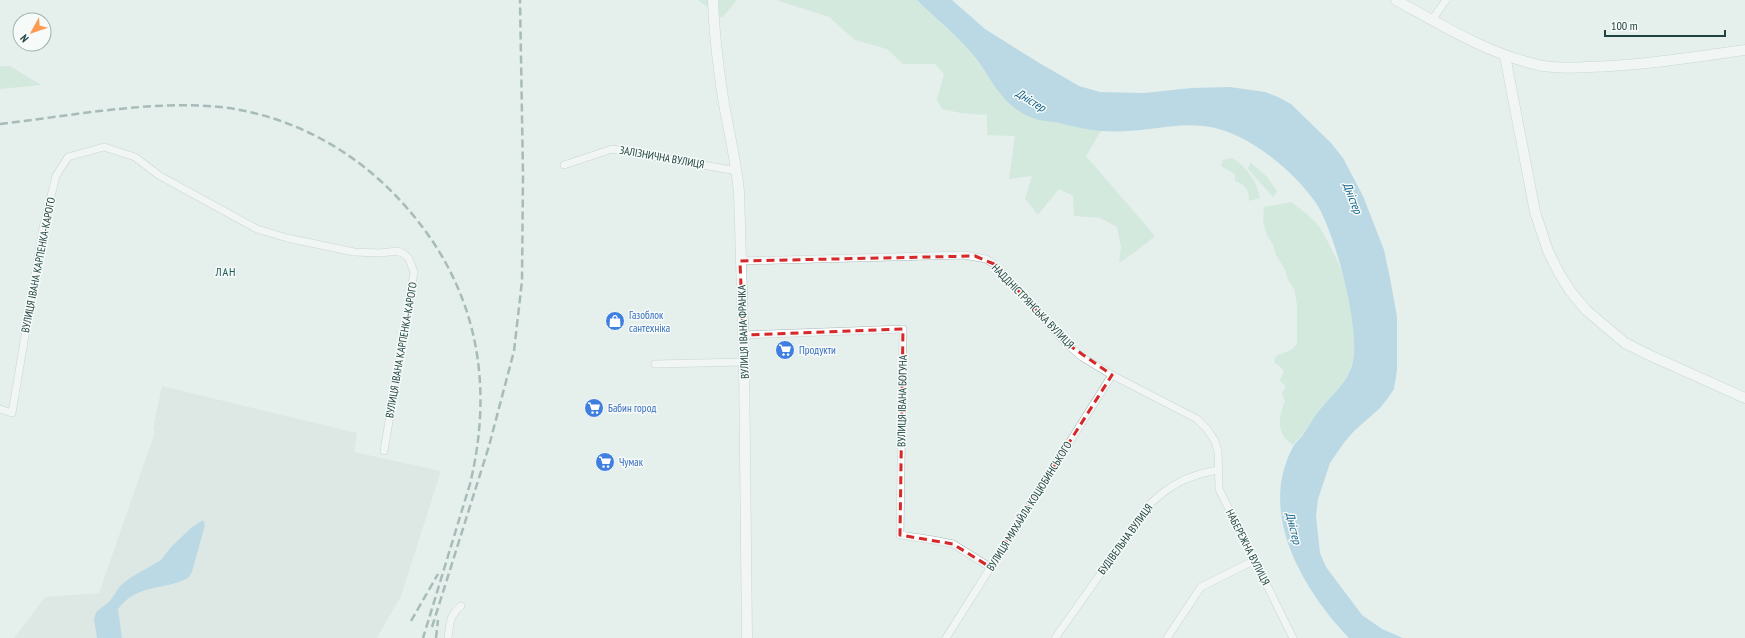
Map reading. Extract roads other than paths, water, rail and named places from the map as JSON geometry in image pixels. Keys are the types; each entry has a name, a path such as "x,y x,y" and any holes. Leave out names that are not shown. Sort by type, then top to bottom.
{"main road":[{"name":"ВУЛИЦЯ ІВАНА ФРАНКА","path":"714,0 714,28 739,192 744,362 747,638"},
{"path":"1396,0 1432,20 1505,56 1544,66 1571,68 1608,67 1745,50"},
{"path":"1505,56 1535,212 1548,251 1558,273 1571,292 1586,310 1625,343 1648,355 1745,398"}],"street":[{"path":"1432,20 1446,0"},
{"name":"ВУЛИЦЯ ІВАНА КАРПЕНКА-КАРОГО","path":"0,409 12,413 43,228 56,176 68,157 104,147 135,157 160,176 257,229 286,238 354,252 398,251 409,259 414,272 384,451"},
{"name":"ЗАЛІЗНИЧНА ВУЛИЦЯ","path":"564,165 612,149 737,171"},
{"name":"НАДДНІСТРЯНСЬКА ВУЛИЦЯ","path":"740,261 964,255 986,259 994,264 1066,343 1082,357 1112,375 1196,418 1207,429 1215,441 1218,452"},
{"name":"ВУЛИЦЯ ІВАНА БОГУНА","path":"743,335 903,329 900,535 953,544 990,567"},
{"path":"655,364 744,362"},
{"name":"ВУЛИЦЯ МИХАЙЛА КОЦЮБИНСЬКОГО","path":"946,638 1112,375"},
{"name":"НАБЕРЕЖНА ВУЛИЦЯ","path":"1218,452 1219,489 1293,638"},
{"name":"БУДІВЕЛЬНА ВУЛИЦЯ","path":"1055,638 1150,504 1161,493 1186,477 1198,473 1218,470"},
{"path":"1167,638 1201,587 1255,560"},
{"path":"448,638 453,612 461,606"}],"water":[{"name":"Дністер","path":"917,0 952,0 985,29 1041,64 1079,86 1100,92 1144,93 1192,88 1230,87 1265,92 1291,104 1331,143 1343,158 1363,196 1384,250 1397,317 1397,370 1394,389 1388,398 1380,408 1354,431 1330,463 1318,499 1316,516 1320,553 1326,567 1362,615 1382,629 1403,638 1349,638 1332,619 1302,574 1290,549 1283,524 1280,498 1283,472 1293,447 1323,406 1346,379 1352,365 1354,350 1350,307 1345,282 1331,236 1316,203 1294,177 1266,153 1251,143 1219,129 1190,125 1132,131 1101,131 1030,117 1019,111 1001,95 974,56"},
{"path":"203,520 205,525 192,572 188,578 169,585 142,591 134,595 118,609 122,638 97,638 94,619 96,612 110,601 120,586 130,578 161,560 171,547 192,527"}],"railway":[{"path":"432,627 489,446 514,351 522,281 523,174 520,0"},
{"path":"0,124 138,107 193,105 220,107 243,111 287,123 329,143 367,169 384,184 414,216 438,249 456,284 470,321 478,360 480,400 478,441 470,484 423,638"},
{"path":"411,621 438,574"},
{"path":"436,638 438,620"}],"place":[{"name":"Газоблок сантехніка","path":"615,321"},
{"name":"Продукти","path":"785,350"},
{"name":"Бабин город","path":"594,408"},
{"name":"Чумак","path":"605,462"}],"district":[{"name":"ЛАН","path":"226,271"}]}
